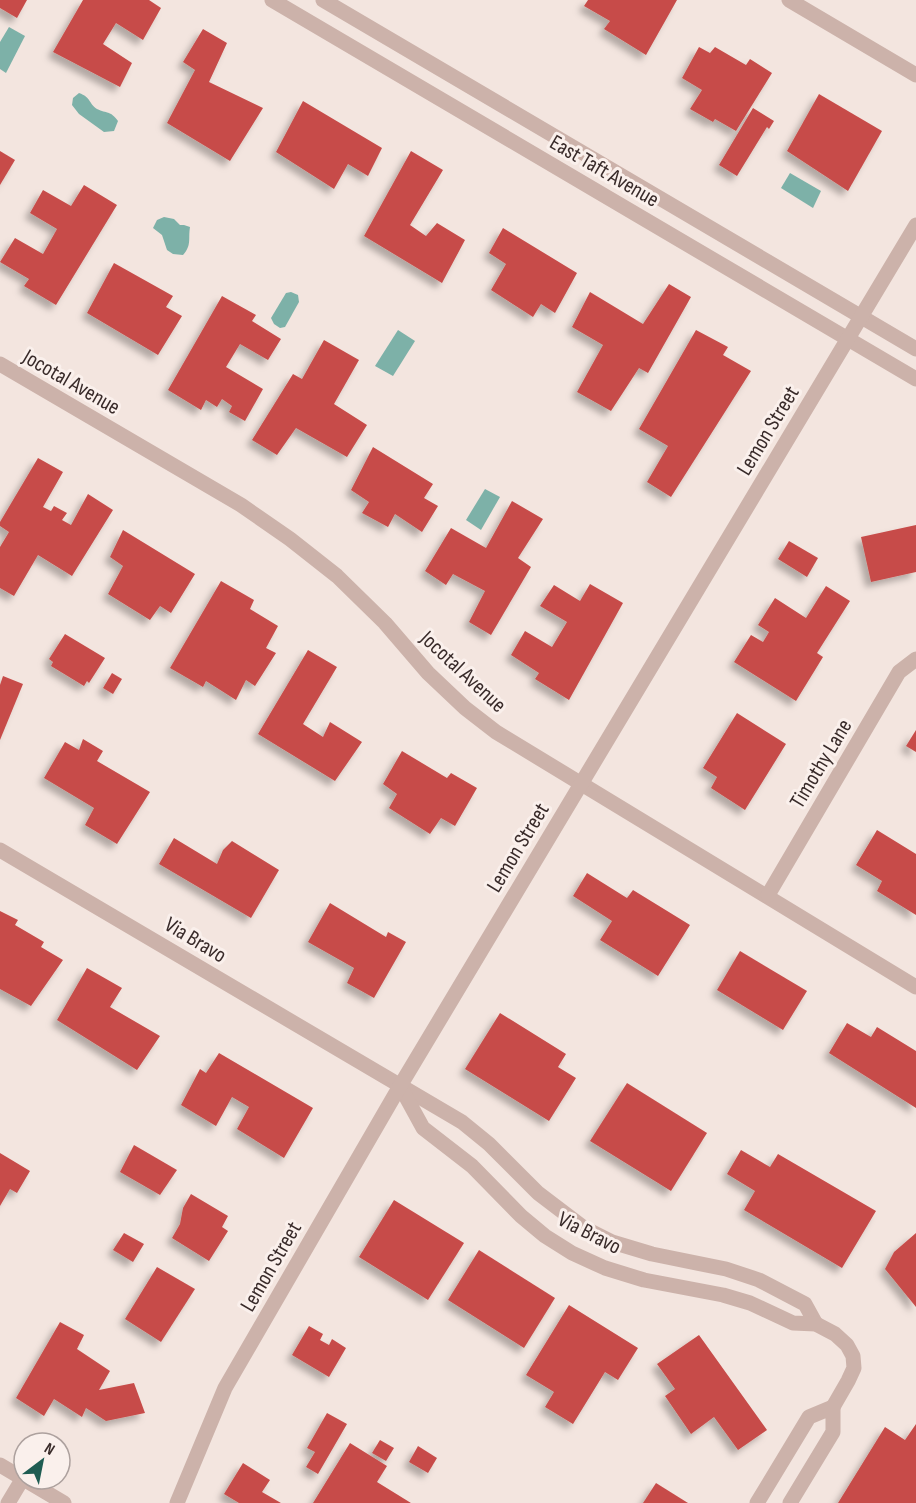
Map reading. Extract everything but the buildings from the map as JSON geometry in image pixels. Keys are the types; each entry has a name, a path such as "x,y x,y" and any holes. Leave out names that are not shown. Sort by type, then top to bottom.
{"street":[{"name":"East Taft Avenue","path":"272,0 916,379"},
{"name":"East Taft Avenue","path":"323,0 916,350"},
{"path":"789,0 916,75"},
{"path":"379,63 392,40"},
{"name":"Lemon Street","path":"177,1503 225,1388 400,1086 916,225"},
{"name":"Jocotal Avenue","path":"0,364 241,506 290,539 337,576 384,623 428,673 465,708 496,732 916,987"},
{"name":"Timothy Lane","path":"768,896 899,672 916,658"},
{"name":"Via Bravo","path":"0,850 462,1122 489,1144 538,1193 584,1228 612,1242 652,1254 726,1269 759,1280 805,1304 816,1324"},
{"name":"Via Bravo","path":"400,1086 423,1128 472,1166 545,1236 572,1253 605,1268 644,1280 723,1295 750,1303 794,1323 816,1324 835,1334 847,1345 853,1356 854,1368 833,1407"},
{"path":"758,1503 809,1417 833,1407 833,1432 790,1503"},
{"path":"44,1491 64,1503"}],"water":[{"path":"9,27 25,36 6,73 0,69 0,42"},
{"path":"79,93 86,96 97,109 110,114 118,121 114,131 104,132 79,114 72,105 73,98"},
{"path":"790,173 821,191 813,208 781,188"},
{"path":"164,217 190,227 189,245 183,255 173,254 167,250 162,235 153,228 157,220"},
{"path":"291,292 298,295 299,302 285,327 280,328 271,318 286,293"},
{"path":"398,330 415,341 393,376 375,366"},
{"path":"485,489 500,497 481,530 466,520"}]}
